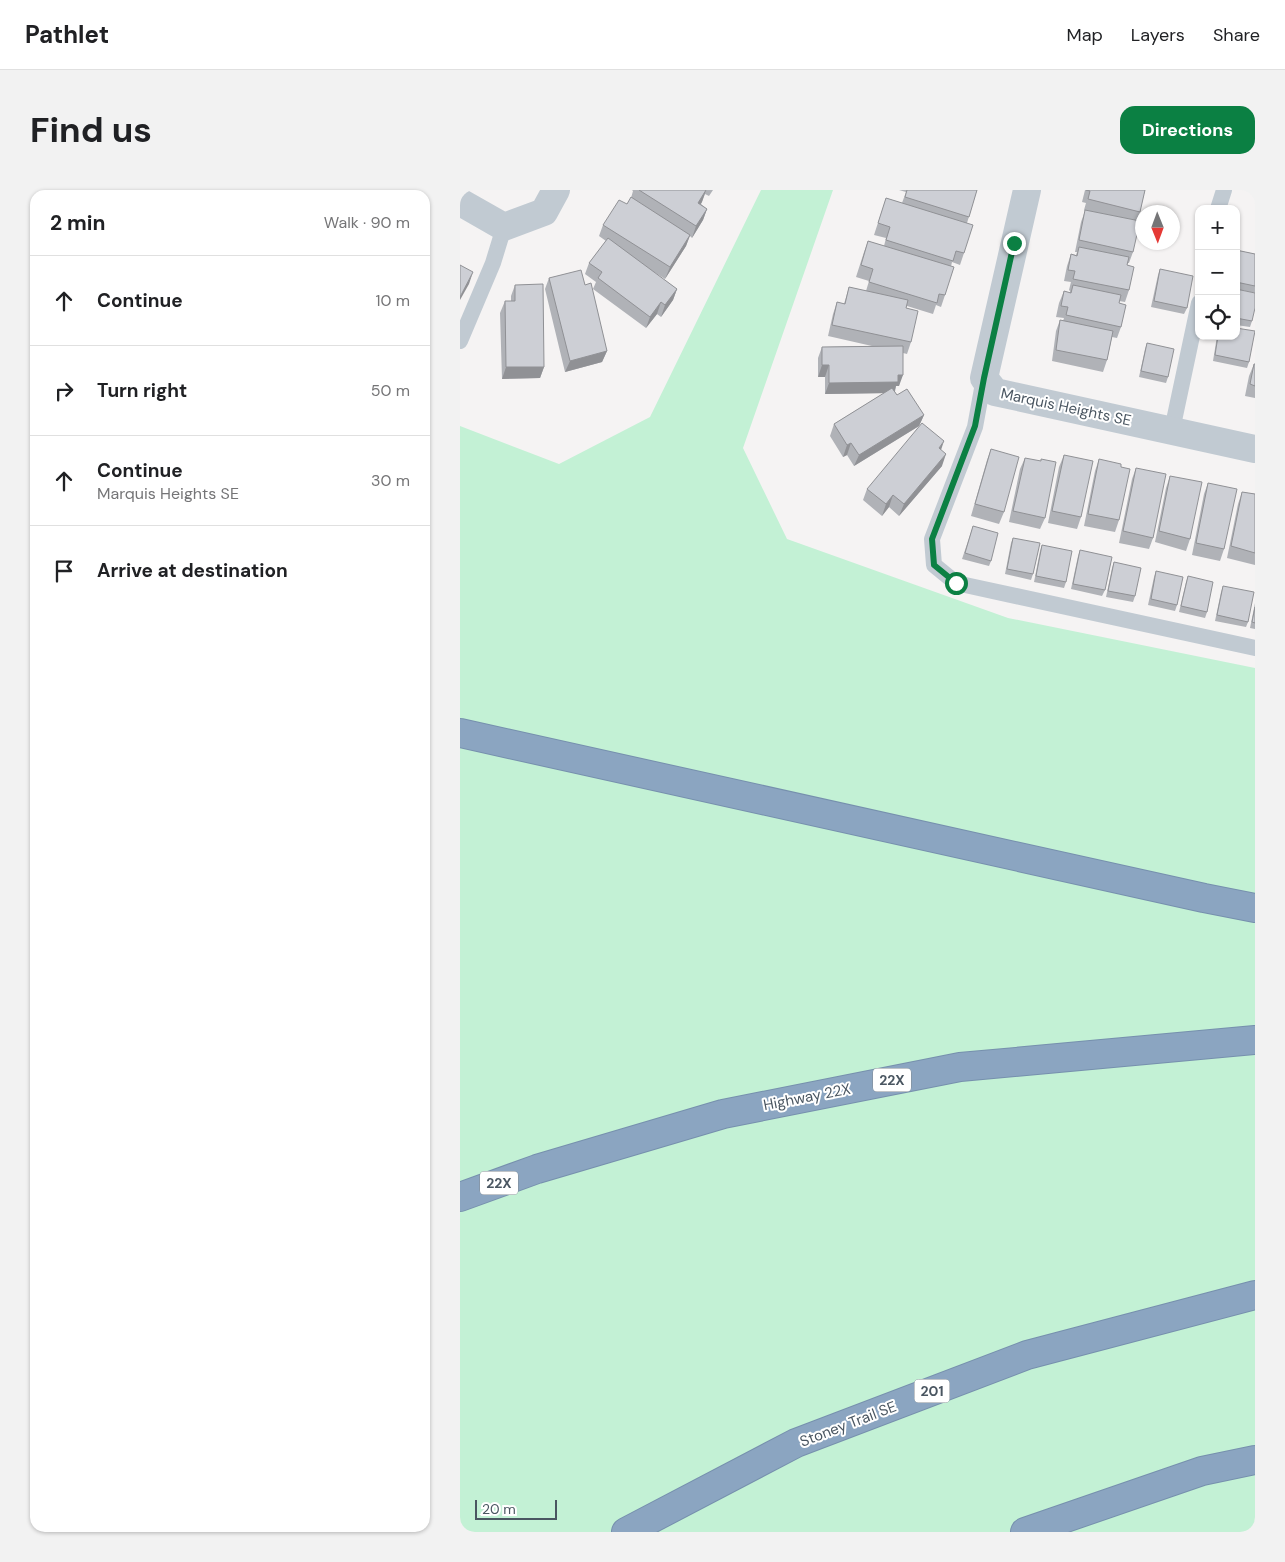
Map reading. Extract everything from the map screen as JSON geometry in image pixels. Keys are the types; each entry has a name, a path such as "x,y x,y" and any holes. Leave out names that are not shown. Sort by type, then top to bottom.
{"highway":[{"path":"460,733 1255,908"},
{"name":"Highway 22X","path":"460,1197 537,1169 723,1114 960,1067 1255,1040"},
{"name":"Stoney Trail SE","path":"626,1532 796,1443 1027,1355 1255,1295"},
{"path":"1025,1532 1202,1471 1255,1460"}],"street":[{"path":"460,202 504,227 544,212 556,190"},
{"name":"Marquis Heights SE","path":"1027,190 984,378 994,392 1255,449"}],"lane":[{"path":"1219,205 1224,190"},
{"path":"460,341 493,263 504,227"},
{"path":"1172,430 1195,322"},
{"path":"984,378 975,426 932,539 934,565 956,583 1255,648"}],"green space":[{"path":"761,190 833,190 743,448 787,539 1008,618 1255,668 1255,1532 460,1532 460,426 559,464 650,417"}],"building":[{"path":"639,190 706,190 698,203 707,209 696,226"},
{"path":"907,190 977,190 969,217 905,197"},
{"path":"1086,190 1145,190 1142,205 1135,205 1135,211 1088,199 1090,191"},
{"path":"631,197 690,235 670,267 603,225 619,200 627,204"},
{"path":"886,198 973,225 964,253 956,251 953,261 886,240 890,227 878,223"},
{"path":"1085,210 1135,220 1133,252 1079,240"},
{"path":"608,238 677,289 665,305 661,302 650,317 598,278 602,272 589,263"},
{"path":"868,241 954,267 945,295 939,294 937,303 869,282 873,269 861,265"},
{"path":"1079,247 1129,257 1127,265 1134,267 1129,290 1073,279 1075,271 1068,270 1071,254 1077,256"},
{"path":"1240,251 1255,254 1255,286 1240,283"},
{"path":"460,265 473,272 460,297"},
{"path":"1160,269 1193,276 1187,308 1154,301"},
{"path":"581,270 585,285 591,283 607,351 570,361 549,278"},
{"path":"543,284 544,367 506,367 505,301 515,301 515,285"},
{"path":"1073,285 1121,295 1119,303 1126,305 1121,327 1066,315 1068,307 1061,306 1064,291 1071,293"},
{"path":"849,287 908,300 906,308 918,311 911,342 832,325 837,302 845,304"},
{"path":"1240,290 1255,293 1255,308 1252,321 1240,319"},
{"path":"1060,320 1113,331 1107,360 1056,350"},
{"path":"1240,329 1255,331 1249,362 1215,355 1217,340 1240,340"},
{"path":"1147,343 1174,349 1168,377 1141,371"},
{"path":"903,346 903,375 898,375 898,382 829,383 829,365 822,365 822,347"},
{"path":"1255,364 1255,386 1250,384"},
{"path":"892,388 897,395 907,389 924,415 859,455 851,443 847,445 834,424"},
{"path":"922,423 944,441 939,448 946,454 904,504 893,495 886,504 867,489"},
{"path":"991,449 1019,457 1004,512 975,504"},
{"path":"1064,455 1093,461 1081,517 1052,511"},
{"path":"1025,458 1056,462 1045,518 1013,511"},
{"path":"1099,459 1121,464 1121,467 1130,469 1119,520 1088,514"},
{"path":"1136,468 1166,474 1153,538 1123,531"},
{"path":"1170,476 1202,482 1190,539 1159,531"},
{"path":"1208,483 1237,489 1224,549 1196,543"},
{"path":"1242,492 1255,494 1255,553 1231,546"},
{"path":"973,526 998,533 991,561 965,553"},
{"path":"1013,538 1040,543 1033,574 1007,569"},
{"path":"1042,545 1072,551 1066,582 1036,576"},
{"path":"1080,550 1112,557 1105,590 1073,584"},
{"path":"1114,562 1141,568 1135,596 1108,591"},
{"path":"1156,571 1183,577 1177,605 1151,599"},
{"path":"1188,576 1213,582 1207,612 1181,606"},
{"path":"1223,586 1254,592 1248,622 1217,615"},
{"path":"1255,607 1255,623 1252,622"}],"route":[{"path":"956,583 934,565 932,539 975,426 1014,243"}]}
